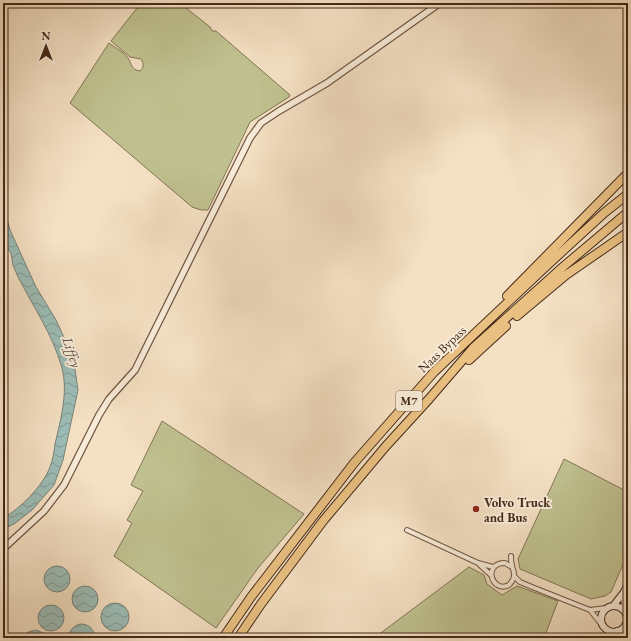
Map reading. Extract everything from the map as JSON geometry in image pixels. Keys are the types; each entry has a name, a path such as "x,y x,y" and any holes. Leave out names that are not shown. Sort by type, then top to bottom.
{"highway":[{"name":"M7","path":"475,333 509,294 628,173"},
{"name":"Naas Bypass","path":"223,638 251,597 354,463 434,372 592,224 628,194"},
{"name":"Naas Bypass","path":"238,638 261,604 323,521 386,446 473,348 564,266 628,212"},
{"name":"M7","path":"429,399 527,307 566,275 628,232"}],"main road":[{"path":"613,606 624,592 628,583"},
{"path":"609,638 617,631 621,630 626,624 627,620 624,592"},
{"path":"605,638 604,626 601,618 606,608 613,606 620,607 625,612"},
{"path":"604,626 608,631 617,631"}],"street":[{"path":"3,549 40,515 64,486 102,410 109,399 135,370 250,138 261,123 279,110 327,83 440,3"},
{"path":"407,530 478,564 493,567 504,563 511,556 514,576 520,582 590,610 604,626"},
{"path":"504,563 512,567"},
{"path":"478,564 491,575"},
{"path":"493,567 491,575 493,582 500,586 520,582"},
{"path":"510,583 514,576"},
{"path":"590,610 606,608"}],"green space":[{"path":"141,3 180,3 210,27 212,31 216,31 290,95 250,122 208,210 201,210 192,207 70,103 109,43 127,56 135,69 141,70 143,67 143,62 141,59 130,57 111,41"},
{"path":"162,421 304,514 258,568 216,628 114,556 132,523 127,520 143,491 131,485"},
{"path":"564,459 628,492 628,553 611,592 605,596 591,599 520,569 518,559"},
{"path":"469,567 484,575 487,584 502,595 517,586 558,601 544,638 374,638"}],"water":[{"path":"3,209 10,230 36,287 56,320 66,342 74,363 78,390 63,460 54,485 32,510 14,524 3,529 3,518 17,509 37,489 50,467 62,414 64,384 61,365 53,343 18,277 13,265 11,253 3,243"},
{"path":"57,566 66,570 70,579 66,588 57,592 48,588 44,579 48,570"},
{"path":"85,586 94,590 98,599 94,608 85,612 76,608 72,599 76,590"},
{"path":"115,603 125,607 129,617 125,627 115,631 105,627 101,617 105,607"},
{"path":"51,605 60,609 64,618 60,627 51,631 42,627 38,618 42,609"},
{"path":"80,624 86,625 90,628 94,632 95,638 68,638 72,629"},
{"path":"36,630 43,633 47,638 23,638 28,632"}],"place":[{"name":"Volvo Truck and Bus","path":"476,509"}],"water label":[{"name":"Liffey","path":"72,352"}]}
